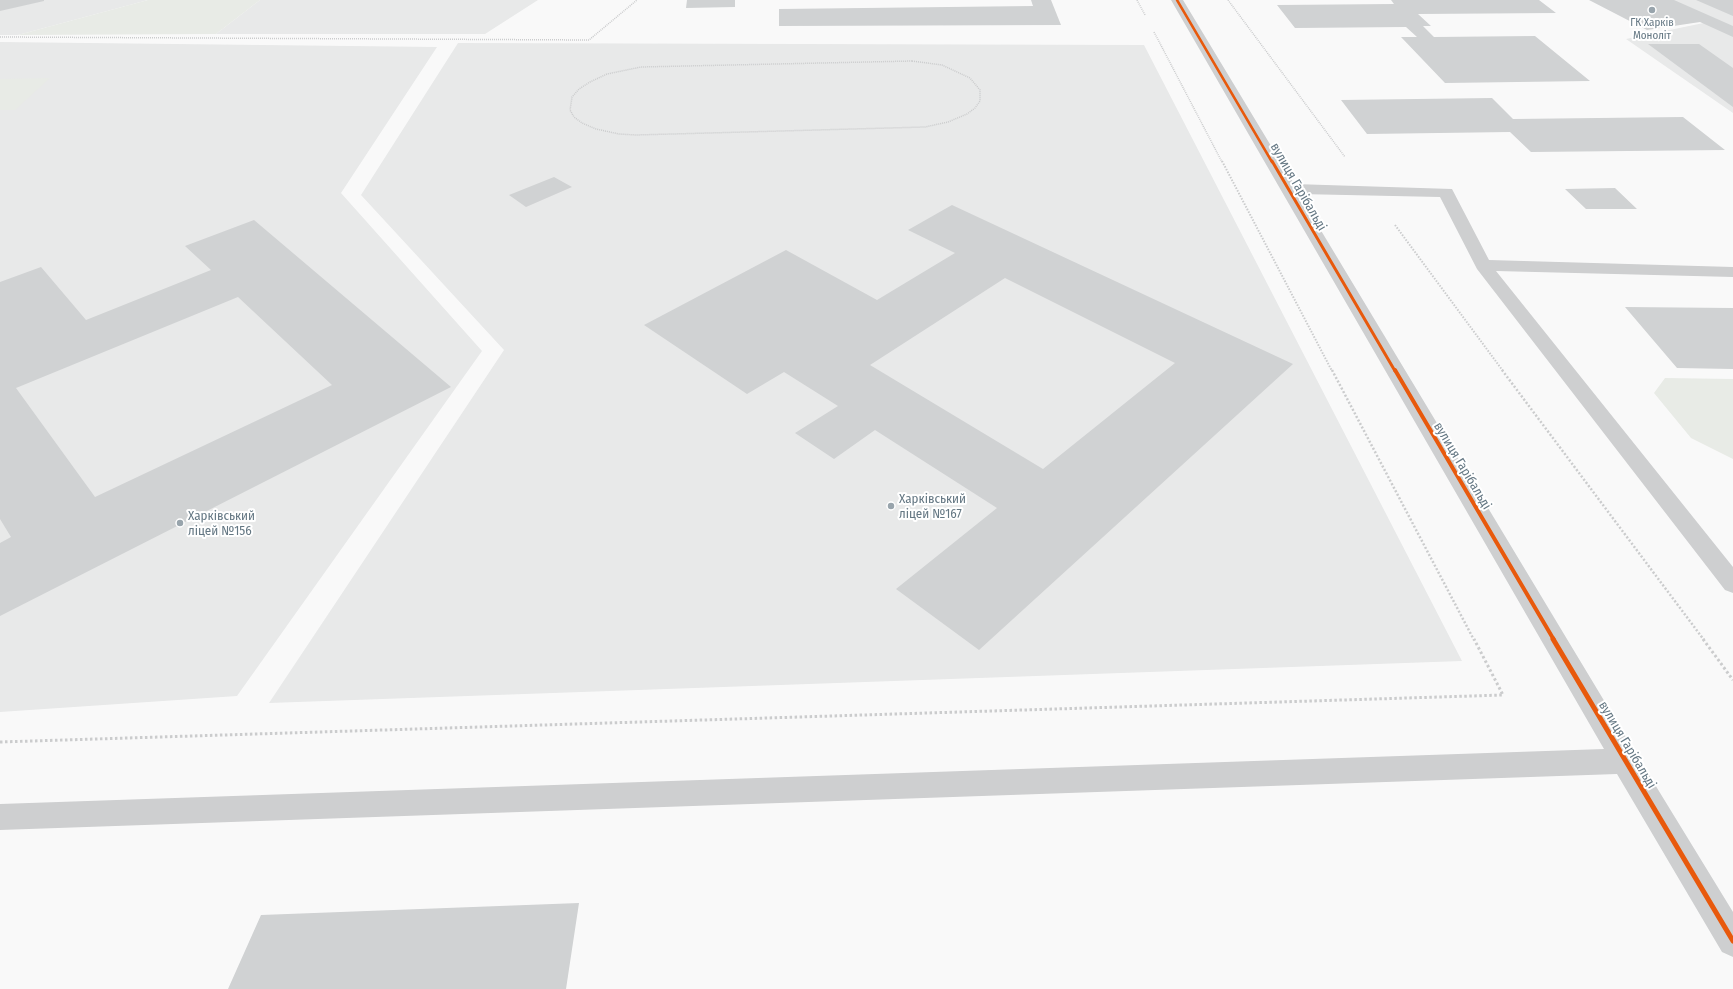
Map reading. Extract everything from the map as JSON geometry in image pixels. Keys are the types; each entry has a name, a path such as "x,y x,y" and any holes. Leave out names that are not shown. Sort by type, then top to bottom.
{"street":[{"name":"вулиця Гарібальді","path":"1177,0 1624,761 1725,916 1733,941"},
{"path":"1288,189 1446,192 1483,265 1733,584"},
{"path":"1483,265 1733,272"},
{"path":"0,817 1624,761"}],"path":[{"path":"0,37 589,40 637,0"},
{"path":"1137,0 1148,21"},
{"path":"1228,0 1733,680"},
{"path":"0,742 1503,694 1152,28"},
{"path":"912,61 930,63 954,69 970,78 980,90 980,101 967,114 948,122 925,127 619,134 596,129 582,123 574,117 570,110 572,97 579,89 607,74 641,67 912,61"}],"shaded area":[{"path":"0,0 148,0 18,35 0,35"},
{"path":"148,0 260,0 216,34 18,35"},
{"path":"260,0 538,0 485,34 216,34"},
{"path":"1672,0 1733,0 1733,113 1626,39 1718,20"},
{"name":"Харківський ліцей №156","path":"0,42 437,47 341,193 482,351 237,696 0,712"},
{"name":"Харківський ліцей №167","path":"458,43 1144,45 1462,661 269,703 504,350 361,195"},
{"path":"50,78 15,110 0,110 0,79"},
{"path":"1665,378 1733,379 1733,459 1691,438 1654,393"}],"building":[{"path":"0,0 44,0 44,1 0,11"},
{"path":"687,0 735,0 735,7 686,8"},
{"path":"1031,0 1051,0 1061,25 779,26 779,9 1033,6"},
{"path":"1391,0 1539,0 1556,13 1418,14 1431,26 1423,26 1434,37 1535,36 1590,81 1445,83 1401,37 1417,37 1406,27 1295,28 1277,5 1394,4"},
{"name":"ГК Харків Моноліт","path":"1589,0 1674,0 1733,26 1733,37 1700,22 1647,30"},
{"path":"1696,0 1733,0 1733,16"},
{"path":"1648,44 1699,44 1733,68 1733,107"},
{"path":"1492,98 1513,119 1683,117 1725,150 1531,152 1510,132 1367,134 1341,100"},
{"path":"554,177 572,187 526,207 509,195"},
{"path":"1615,188 1637,209 1586,209 1565,189"},
{"path":"952,205 1293,364 979,650 896,589 997,508 875,430 834,459 795,433 838,406 784,372 747,394 644,325 786,250 877,300 955,253 908,230","holes":["1005,278 1175,363 1043,469 870,365"]},
{"path":"254,220 451,387 0,616 0,543 11,537 0,519 0,282 41,267 86,320 211,270 185,246","holes":["238,297 332,385 95,497 16,388"]},
{"path":"1625,307 1733,308 1733,369 1677,368"},
{"path":"579,903 566,989 228,989 261,915"}],"cycle path":[{"path":"1177,0 1625,761 1733,941"}],"place":[{"name":"ГК Харків Моноліт","path":"1652,10"},
{"name":"Харківський ліцей №167","path":"891,506"},
{"name":"Харківський ліцей №156","path":"180,523"}]}
